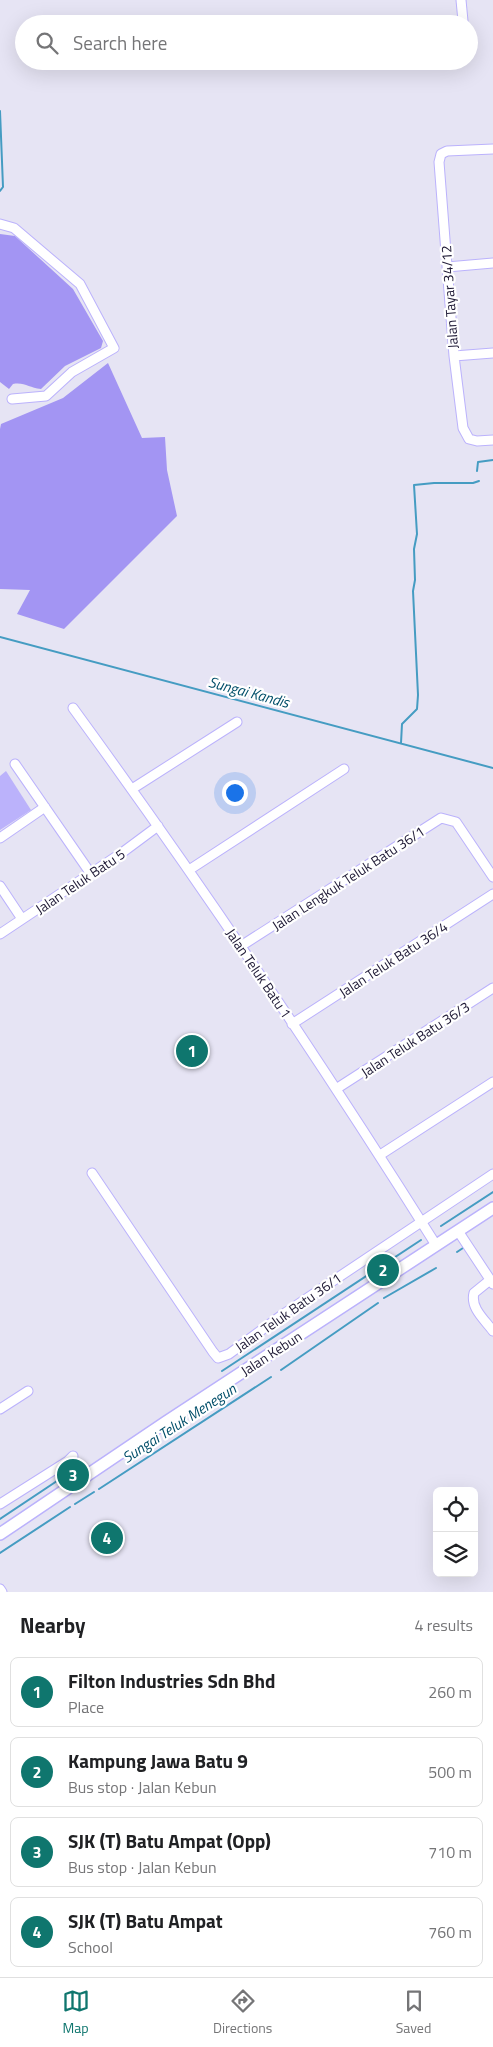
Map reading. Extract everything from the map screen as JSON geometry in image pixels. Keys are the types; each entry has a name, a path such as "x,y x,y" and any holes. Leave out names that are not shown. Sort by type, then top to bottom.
{"main road":[{"name":"Jalan Kebun","path":"0,1534 166,1422 493,1208"}],"street":[{"path":"461,0 462,15"},
{"name":"Jalan Tayar 34/12","path":"493,149 447,151 440,154 439,162 454,356 462,428 468,439 477,441 493,440"},
{"path":"0,224 14,228 80,284 114,348 72,372 46,396 12,399"},
{"path":"447,267 493,263"},
{"path":"454,356 493,353"},
{"name":"Jalan Teluk Batu 1","path":"73,708 241,946 380,1155 436,1245"},
{"path":"132,789 237,722"},
{"path":"15,764 91,874"},
{"path":"189,870 344,769"},
{"path":"0,838 45,807"},
{"name":"Jalan Lengkuk Teluk Batu 36/1","path":"241,946 442,818 456,822 493,877"},
{"name":"Jalan Teluk Batu 5","path":"0,934 91,874 158,826"},
{"path":"0,886 22,919"},
{"name":"Jalan Teluk Batu 36/4","path":"292,1024 493,894"},
{"name":"Jalan Teluk Batu 36/3","path":"336,1089 493,988"},
{"path":"380,1155 493,1082"},
{"name":"Jalan Teluk Batu 36/1","path":"92,1173 218,1358 229,1354 282,1314 493,1174"},
{"path":"458,1231 492,1282 474,1293 472,1299 493,1331"},
{"path":"0,1408 28,1391"},
{"path":"0,1504 73,1456"}],"shaded area":[{"path":"0,234 15,236 73,289 103,341 101,348 65,366 41,389 24,384 13,384 9,389 0,382"},
{"path":"108,363 142,438 165,437 167,470 177,516 64,629 17,614 30,590 0,589 0,429 1,424 63,398"},
{"path":"6,771 31,810 0,830 0,776"}],"waterway":[{"path":"0,111 3,187 0,191"},
{"path":"477,471 478,462 493,460"},
{"path":"401,743 402,724 417,709 418,695 413,591 415,580 414,549 417,534 414,485 473,483 479,481"},
{"name":"Sungai Kandis","path":"0,637 493,768"},
{"path":"441,1226 493,1192"},
{"path":"222,1371 421,1240"},
{"name":"Sungai Teluk Menegun","path":"457,1252 466,1246"},
{"name":"Sungai Teluk Menegun","path":"384,1298 436,1268"},
{"name":"Sungai Teluk Menegun","path":"281,1370 378,1303"},
{"name":"Sungai Teluk Menegun","path":"99,1489 271,1377"},
{"path":"0,1519 78,1467"},
{"name":"Sungai Teluk Menegun","path":"75,1504 94,1492"},
{"name":"Sungai Teluk Menegun","path":"0,1553 70,1507"}],"place":[{"name":"Filton Industries Sdn Bhd","path":"192,1051"},
{"name":"Kampung Jawa Batu 9","path":"383,1270"},
{"name":"SJK (T) Batu Ampat (Opp)","path":"73,1475"},
{"name":"SJK (T) Batu Ampat","path":"107,1538"}]}
